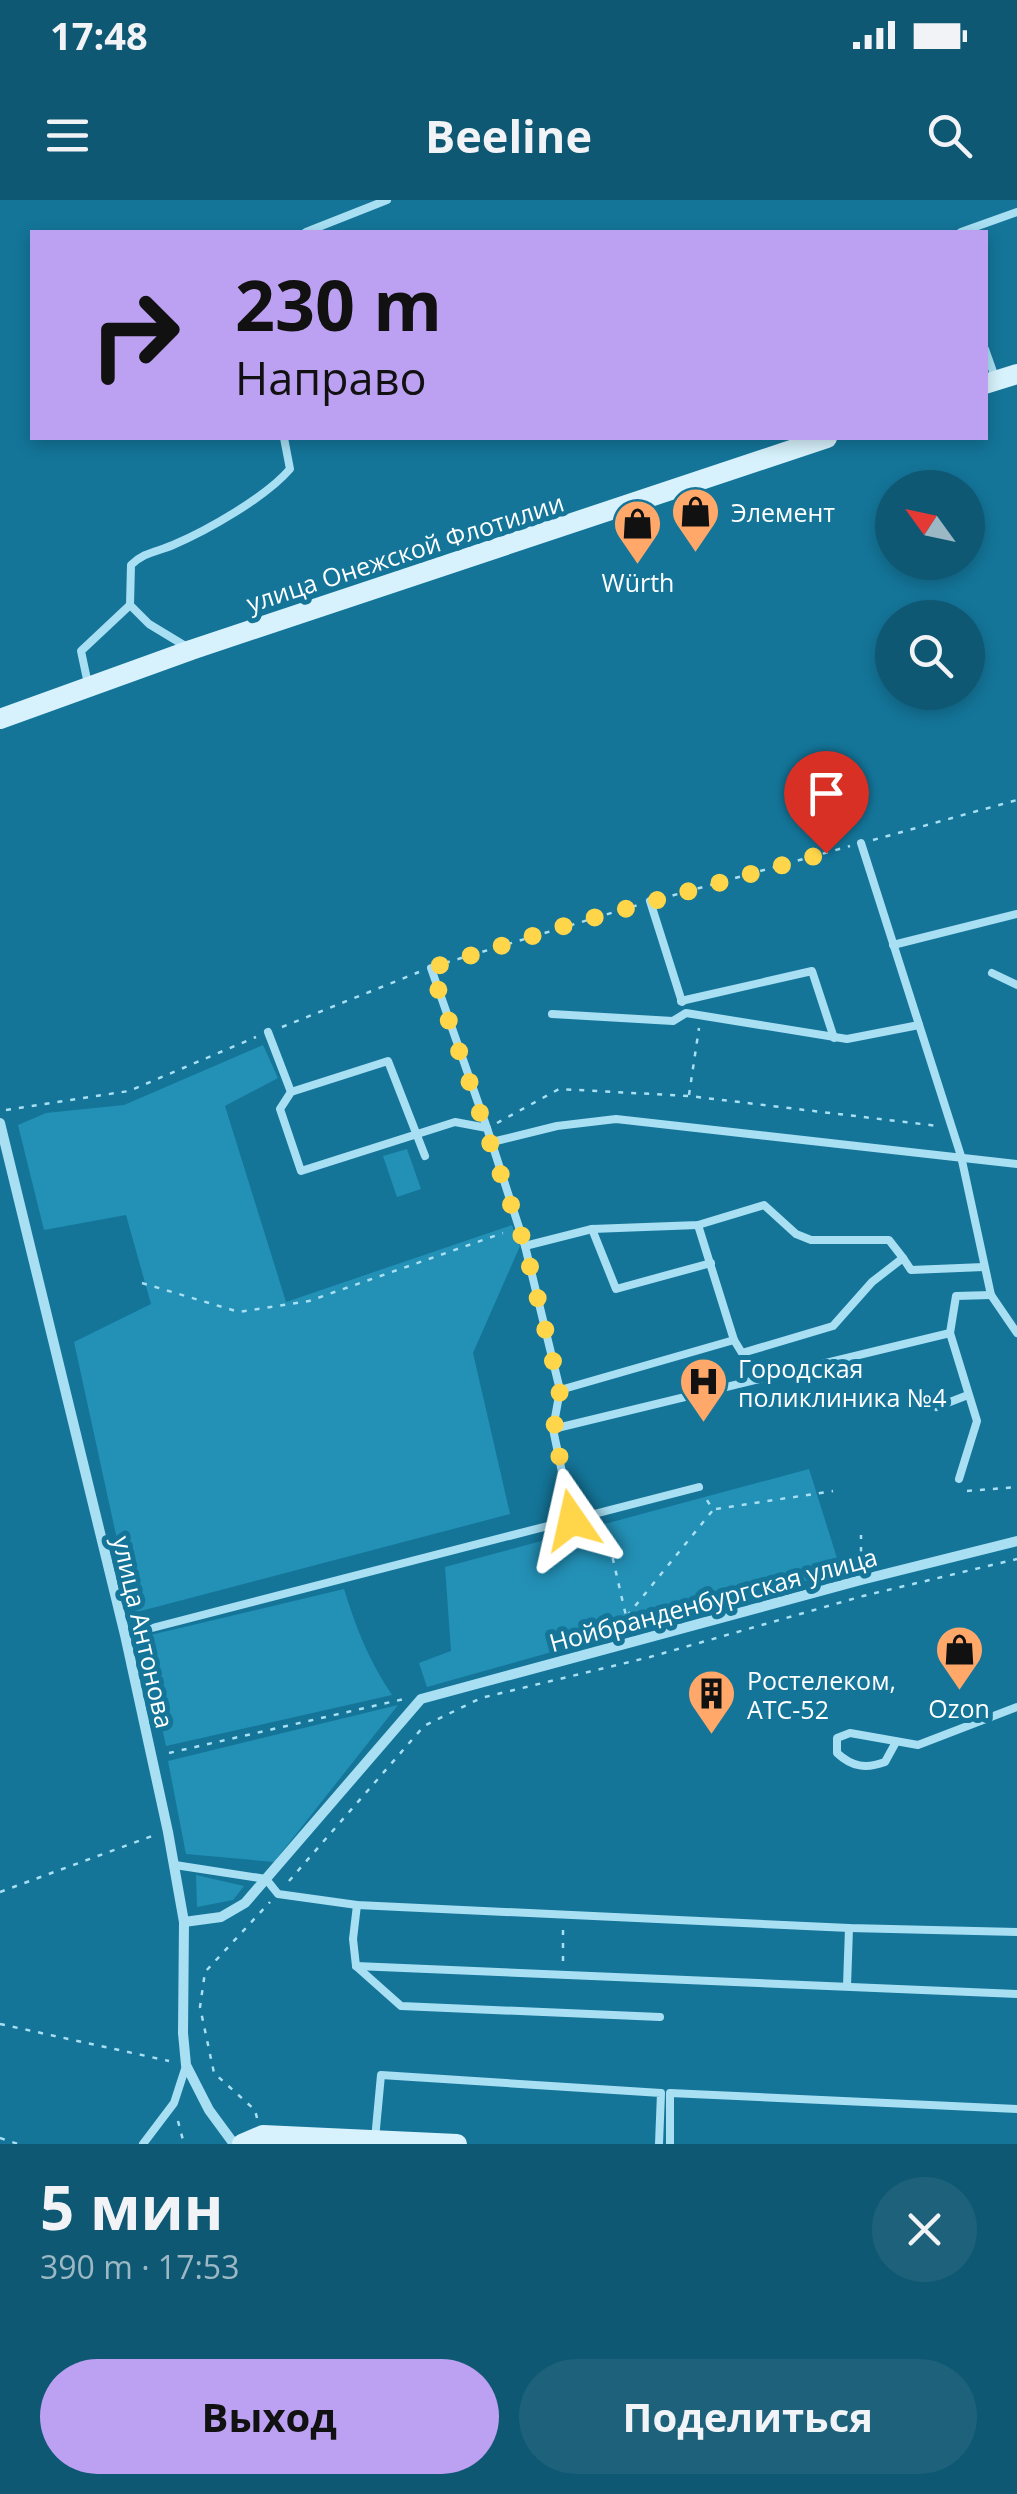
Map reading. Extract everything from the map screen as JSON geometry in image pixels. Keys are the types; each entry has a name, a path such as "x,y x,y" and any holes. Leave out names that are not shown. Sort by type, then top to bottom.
{"main road":[{"path":"990,382 1017,374"},
{"name":"улица Онежской Флотилии","path":"0,718 191,650 821,440"},
{"path":"242,2144 263,2135 458,2144"}],"street":[{"name":"улица Антонова","path":"0,1123 126,1634 175,1865 184,1922 186,2065 209,2110 234,2144"},
{"name":"Нойбранденбургская улица","path":"420,1699 1017,1541"},
{"path":"184,1922 221,1917 245,1903 420,1699"}],"lane":[{"path":"311,230 387,200"},
{"path":"967,230 1017,212"},
{"path":"88,688 80,651 130,606 131,565 141,555 174,544 273,489 290,469 284,440"},
{"path":"130,606 149,624 191,650"},
{"path":"861,843 961,1156 991,1295 1016,1328"},
{"path":"650,902 686,1013"},
{"path":"894,945 1017,914"},
{"path":"431,968 525,1246 560,1390 554,1429 572,1520"},
{"path":"681,1001 812,971 834,1038"},
{"path":"992,973 1017,985"},
{"path":"686,1013 847,1039 919,1025"},
{"path":"552,1014 674,1022 686,1013"},
{"path":"268,1032 291,1092"},
{"path":"425,1156 416,1132 388,1061 291,1092 280,1109 301,1172 416,1132 455,1122 487,1128"},
{"path":"492,1142 557,1126 616,1119 1017,1164"},
{"path":"362,1150 366,1162"},
{"path":"525,1246 592,1229 698,1225 764,1205 796,1234 811,1240 889,1240 910,1270 984,1267"},
{"path":"698,1225 734,1340 742,1353 833,1326 872,1282 903,1258"},
{"path":"592,1229 616,1289 711,1263"},
{"path":"959,1479 978,1421 950,1333 956,1296 991,1295"},
{"path":"554,1429 950,1333"},
{"path":"560,1390 734,1340"},
{"path":"937,1407 968,1395"},
{"path":"126,1634 699,1487"},
{"path":"896,1742 885,1762 872,1767 850,1764 837,1753 836,1738 850,1733 918,1745 1017,1707"},
{"path":"175,1865 266,1879 278,1894 358,1905 1017,1932"},
{"path":"358,1905 353,1939 356,1966 400,2006 660,2018"},
{"path":"847,1986 848,1928"},
{"path":"356,1966 1017,1994"},
{"path":"143,2144 174,2103 186,2065"},
{"path":"375,2140 381,2075 661,2093 659,2144"},
{"path":"670,2144 670,2093 1017,2109"}],"path":[{"path":"0,1111 129,1091 431,968 650,902 1017,800"},
{"path":"689,1096 701,1017"},
{"path":"487,1128 559,1089 689,1096 952,1127"},
{"path":"142,1283 239,1312 309,1301 503,1233"},
{"path":"699,1487 714,1510"},
{"path":"960,1491 1017,1487"},
{"path":"626,1617 714,1510 833,1490"},
{"path":"572,1520 606,1529 632,1641"},
{"path":"263,2135 254,2110 214,2072 200,2007 205,1972 424,1726 482,1698 650,1658 863,1596 1017,1559"},
{"path":"169,1753 395,1700 420,1699"},
{"path":"0,1892 125,1844 168,1832"},
{"path":"563,1914 563,1973"},
{"path":"0,2024 186,2065"},
{"path":"174,2103 184,2144"},
{"path":"0,2138 18,2144"}],"shaded area":[{"path":"263,1045 278,1078 225,1106 286,1302 512,1225 520,1246 473,1353 510,1514 133,1613 74,1342 151,1304 126,1215 44,1230 18,1125 46,1113 124,1105"},
{"path":"407,1149 421,1189 397,1197 383,1156"},
{"path":"809,1469 841,1571 427,1687 419,1663 451,1651 445,1567"},
{"path":"344,1589 364,1644 392,1695 166,1746 142,1637"},
{"path":"398,1705 274,1862 186,1854 168,1761"},
{"path":"196,1875 244,1886 233,1900 197,1907"}],"place":[{"name":"Элемент","path":"696,554"},
{"name":"Würth","path":"638,566"},
{"name":"Городская поликлиника №4","path":"703,1424"},
{"name":"Ozon","path":"959,1692"},
{"name":"Ростелеком, АТС-52","path":"712,1736"}],"route":[{"path":"572,1520 554,1429 560,1390 525,1246 431,968 564,926 826,853"}]}
